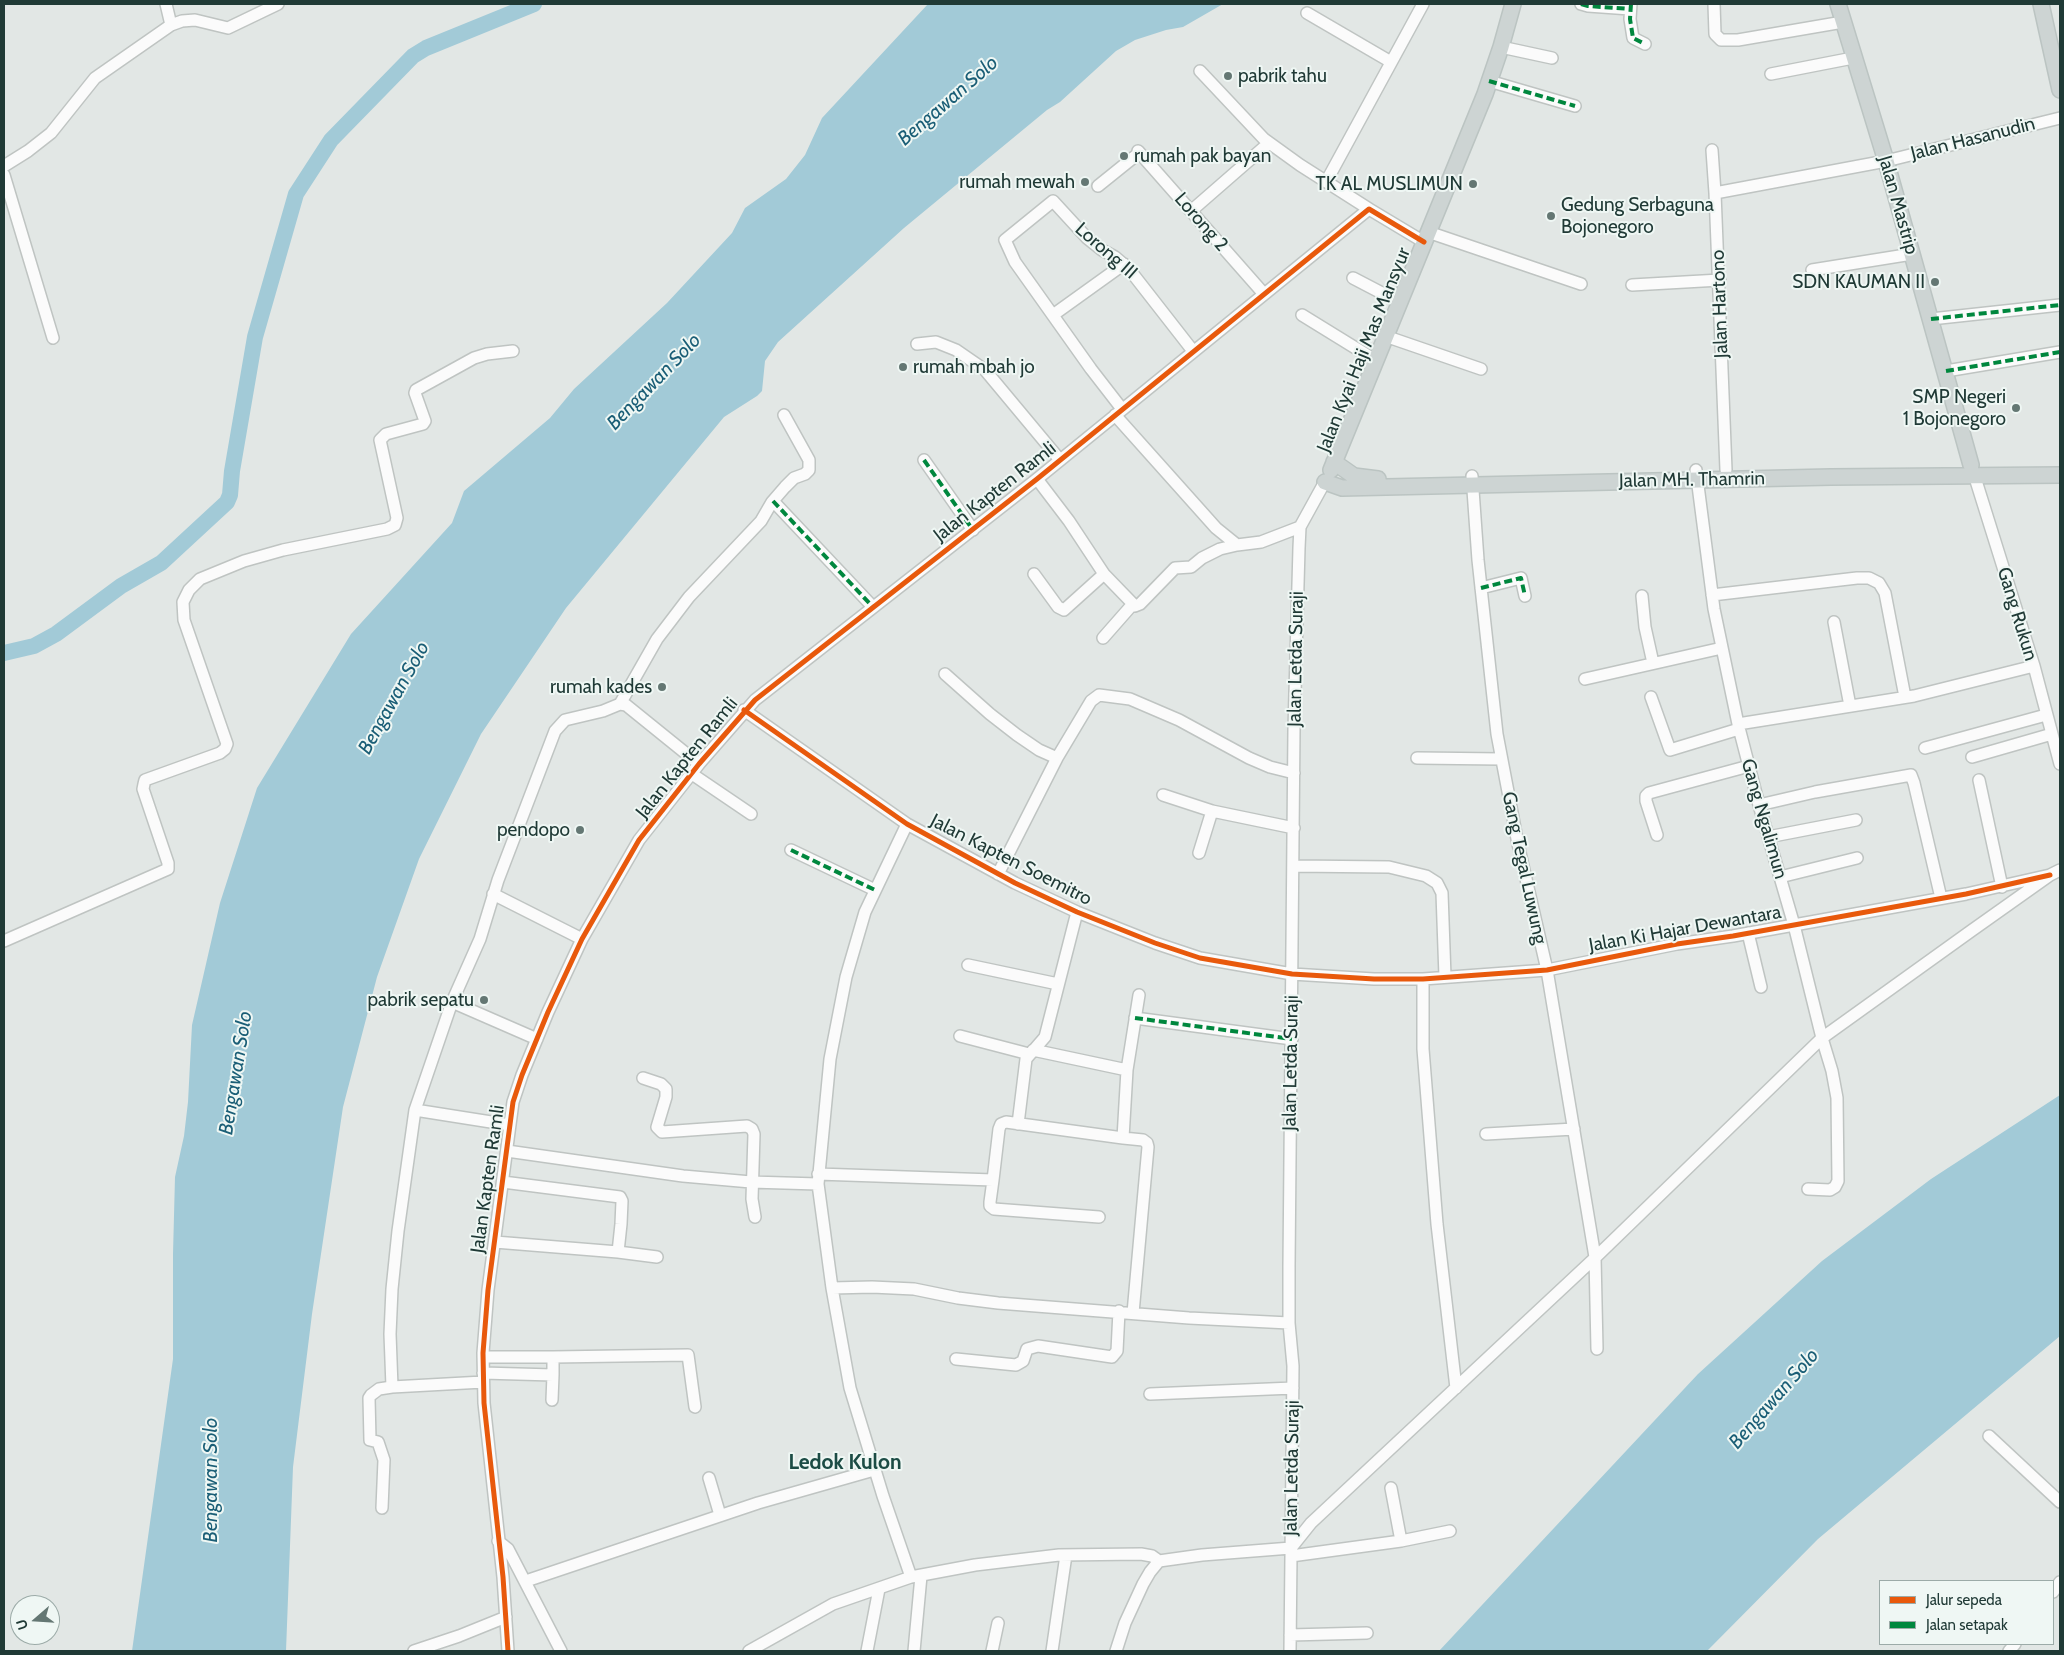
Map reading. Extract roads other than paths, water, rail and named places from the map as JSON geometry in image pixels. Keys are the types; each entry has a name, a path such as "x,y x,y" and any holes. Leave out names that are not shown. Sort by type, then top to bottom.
{"main road":[{"name":"Jalan Kyai Haji Mas Mansyur","path":"1324,484 1489,81 1514,4"},
{"name":"Jalan Mastrip","path":"1838,4 1886,161 1973,470"},
{"path":"2041,4 2060,90"},
{"name":"Jalan MH. Thamrin","path":"1334,462 1350,480"},
{"name":"Jalan MH. Thamrin","path":"1324,484 1337,488 1358,477 1473,481 1973,470 2060,466"},
{"name":"Jalan MH. Thamrin","path":"1696,475 1726,470 1973,470 2060,475"}],"street":[{"path":"166,4 172,25"},
{"path":"4,166 28,151 51,133 94,78 172,25 182,21 195,20 228,28 278,4"},
{"path":"1326,182 1423,4"},
{"path":"1581,4 1588,6 1630,6 1633,38 1645,44"},
{"path":"1714,4 1715,34 1721,40 1738,40 1843,22"},
{"path":"1306,13 1391,62"},
{"path":"1501,47 1552,58"},
{"path":"1771,74 1853,58"},
{"path":"1200,72 1269,143 1369,209 1426,237 1581,284"},
{"path":"1489,81 1575,106"},
{"name":"Jalan Hasanudin","path":"1886,161 2060,118"},
{"path":"1191,211 1269,143"},
{"name":"Jalan Hartono","path":"1712,150 1720,280 1726,470"},
{"name":"Lorong 2","path":"1098,186 1138,152 1264,294"},
{"path":"1715,193 1886,161"},
{"path":"4,175 54,338"},
{"name":"Lorong III","path":"1053,315 1015,262 1006,240 1053,201 1087,238 1124,264 1145,287 1193,351"},
{"name":"Jalan Kapten Ramli","path":"508,1651 483,1378 483,1357 495,1242 513,1102 537,1039 582,939 639,840 699,764 744,710 755,700 1038,479 1369,209"},
{"path":"1812,270 1912,254"},
{"path":"1124,264 1053,315 1118,412 1216,528 1237,545"},
{"path":"1353,278 1399,302"},
{"path":"1632,285 1720,280"},
{"path":"1931,319 2060,305"},
{"path":"1302,315 1375,360"},
{"path":"1385,336 1481,369"},
{"path":"917,344 936,342 956,350 985,370 1060,460"},
{"path":"4,941 168,869 168,863 143,789 145,780 220,753 226,749 227,744 184,620 183,602 189,590 200,579 244,561 283,550 387,529 395,525 397,518 380,440 386,434 423,424 425,421 424,415 415,393 416,390 474,358 487,354 513,351"},
{"path":"1946,372 2060,352"},
{"path":"392,1387 390,1334 392,1289 399,1222 415,1110 452,1002 480,939 493,894 555,731 565,720 620,704 666,626 704,580 761,521 773,501 794,478 805,474 809,470 809,460 784,415"},
{"path":"924,460 973,530"},
{"name":"Gang Rukun","path":"1973,470 2034,666 2060,764"},
{"name":"Gang Ngalimun","path":"1696,475 1712,595 1738,727 1794,925 1832,1071 1837,1098 1838,1181 1835,1187 1830,1190 1808,1189"},
{"path":"1038,479 1104,574 1132,605"},
{"name":"Gang Tegal Luwung","path":"1473,481 1481,588 1501,759 1547,970 1595,1257 1597,1349"},
{"name":"Jalan Letda Suraji","path":"1290,1651 1293,1366 1289,1322 1294,773 1299,548 1300,531 1324,484"},
{"path":"773,501 873,607"},
{"path":"1103,638 1132,605 1140,604 1175,568 1191,567 1220,549 1261,542 1300,531"},
{"path":"1034,574 1058,607 1064,610 1104,574"},
{"path":"1481,588 1521,578 1525,596"},
{"path":"1712,595 1857,578 1869,578 1879,583 1885,593 1905,697"},
{"path":"1642,596 1645,627 1653,663"},
{"path":"1834,622 1850,706"},
{"path":"1585,679 1722,648"},
{"path":"1651,698 1670,750 1738,727 1905,697 2034,666"},
{"path":"944,674 1017,735 1039,750 1057,758"},
{"path":"998,874 1057,758 1091,701 1099,695 1130,699 1205,733 1249,758 1270,767 1294,773"},
{"path":"620,704 632,709 699,764"},
{"name":"Jalan Kapten Soemitro","path":"744,710 906,824 998,874 1076,912 1155,943 1200,958 1292,974"},
{"path":"1925,748 2046,715"},
{"path":"1972,757 2052,734"},
{"path":"1418,758 1501,759"},
{"path":"1657,834 1646,801 1646,796 1649,793 1749,766"},
{"path":"692,774 750,814"},
{"path":"1759,805 1825,790 1911,775 1942,898"},
{"path":"1979,780 2002,887"},
{"path":"1163,795 1212,810 1294,828"},
{"path":"1199,853 1212,810"},
{"path":"1768,837 1856,820"},
{"path":"906,824 875,890 857,936 830,1058 818,1179 832,1288 850,1388 874,1470 904,1561 916,1576 914,1651"},
{"path":"791,850 875,890"},
{"path":"1780,877 1857,858"},
{"path":"1293,866 1389,867 1426,876 1437,884 1442,893 1445,976"},
{"path":"1291,1552 1311,1524 1595,1257 1822,1038 2055,873"},
{"name":"Jalan Ki Hajar Dewantara","path":"1292,974 1374,979 1423,979 1547,970 1677,944 1748,934 2002,887 2055,873"},
{"path":"493,894 582,939"},
{"path":"1018,1124 1026,1059 1045,1037 1076,912"},
{"path":"1748,934 1761,987"},
{"path":"968,965 1058,984"},
{"path":"1423,979 1423,1049 1437,1224 1456,1388"},
{"path":"1123,1138 1127,1070 1139,995"},
{"path":"452,1002 537,1039"},
{"path":"1135,1018 1292,1038"},
{"path":"960,1036 1031,1052 1127,1070"},
{"path":"643,1078 661,1084 666,1088 666,1097 658,1127 662,1132 747,1126 752,1129 754,1134 751,1182 755,1217"},
{"path":"415,1110 510,1125"},
{"path":"1099,1216 994,1210 990,1206 990,1202 1001,1124 1006,1122 1143,1140 1147,1143 1133,1313"},
{"path":"1486,1134 1574,1129"},
{"path":"507,1151 683,1176 751,1182 818,1179 993,1180"},
{"path":"503,1182 621,1197 618,1252"},
{"path":"495,1242 657,1256"},
{"path":"832,1288 914,1289 958,1298 998,1303 1289,1322"},
{"path":"956,1359 1016,1365 1023,1361 1027,1349 1038,1346 1112,1356 1117,1351 1119,1311"},
{"path":"483,1357 688,1355 695,1407"},
{"path":"552,1400 553,1356"},
{"path":"382,1508 384,1460 378,1442 370,1440 369,1398 378,1389 483,1378 552,1375"},
{"path":"1150,1394 1293,1388"},
{"path":"1989,1436 2060,1502"},
{"path":"526,1581 720,1515 874,1470"},
{"path":"709,1478 720,1515"},
{"path":"1391,1488 1401,1541"},
{"path":"1116,1651 1125,1623 1143,1584 1159,1561 1202,1554 1291,1552 1401,1541 1450,1531"},
{"path":"498,1541 508,1549 561,1651"},
{"path":"750,1651 833,1604 916,1576 975,1565 1041,1556 1141,1554 1152,1556 1159,1561"},
{"path":"1052,1651 1066,1555"},
{"path":"867,1651 879,1589"},
{"path":"414,1651 459,1636 506,1617"},
{"path":"992,1651 998,1623"},
{"path":"1290,1635 1367,1633"}],"water":[{"name":"Bengawan Solo","path":"928,4 1223,4 1183,27 1166,30 1135,40 1116,51 1060,102 1047,110 904,228 778,342 765,361 762,391 724,417 566,608 481,734 419,859 377,977 343,1107 312,1314 293,1467 286,1651 132,1651 173,1359 175,1177 184,1136 188,1102 192,1025 220,903 257,788 351,634 452,523 464,491 550,418 574,389 667,303 732,233 745,208 786,179 805,155 822,118"},
{"name":"Bengawan Solo","path":"2060,1095 2060,1336 1818,1539 1707,1651 1439,1651 1698,1374 1822,1261 1931,1179"}],"waterway":[{"path":"4,653 34,646 56,634 121,586 161,563 227,502 230,495 232,471 255,337 296,194 331,140 413,56 426,48 534,4"}],"place":[{"name":"pabrik tahu","path":"1228,76"},
{"name":"rumah pak bayan","path":"1124,156"},
{"name":"rumah mewah","path":"1085,182"},
{"name":"TK AL MUSLIMUN","path":"1473,184"},
{"name":"Gedung Serbaguna Bojonegoro","path":"1551,216"},
{"name":"SDN KAUMAN II","path":"1935,282"},
{"name":"rumah mbah jo","path":"903,367"},
{"name":"SMP Negeri 1 Bojonegoro","path":"2016,408"},
{"name":"rumah kades","path":"662,687"},
{"name":"pendopo","path":"580,830"},
{"name":"pabrik sepatu","path":"484,1000"}],"district":[{"name":"Ledok Kulon","path":"845,1463"}]}
